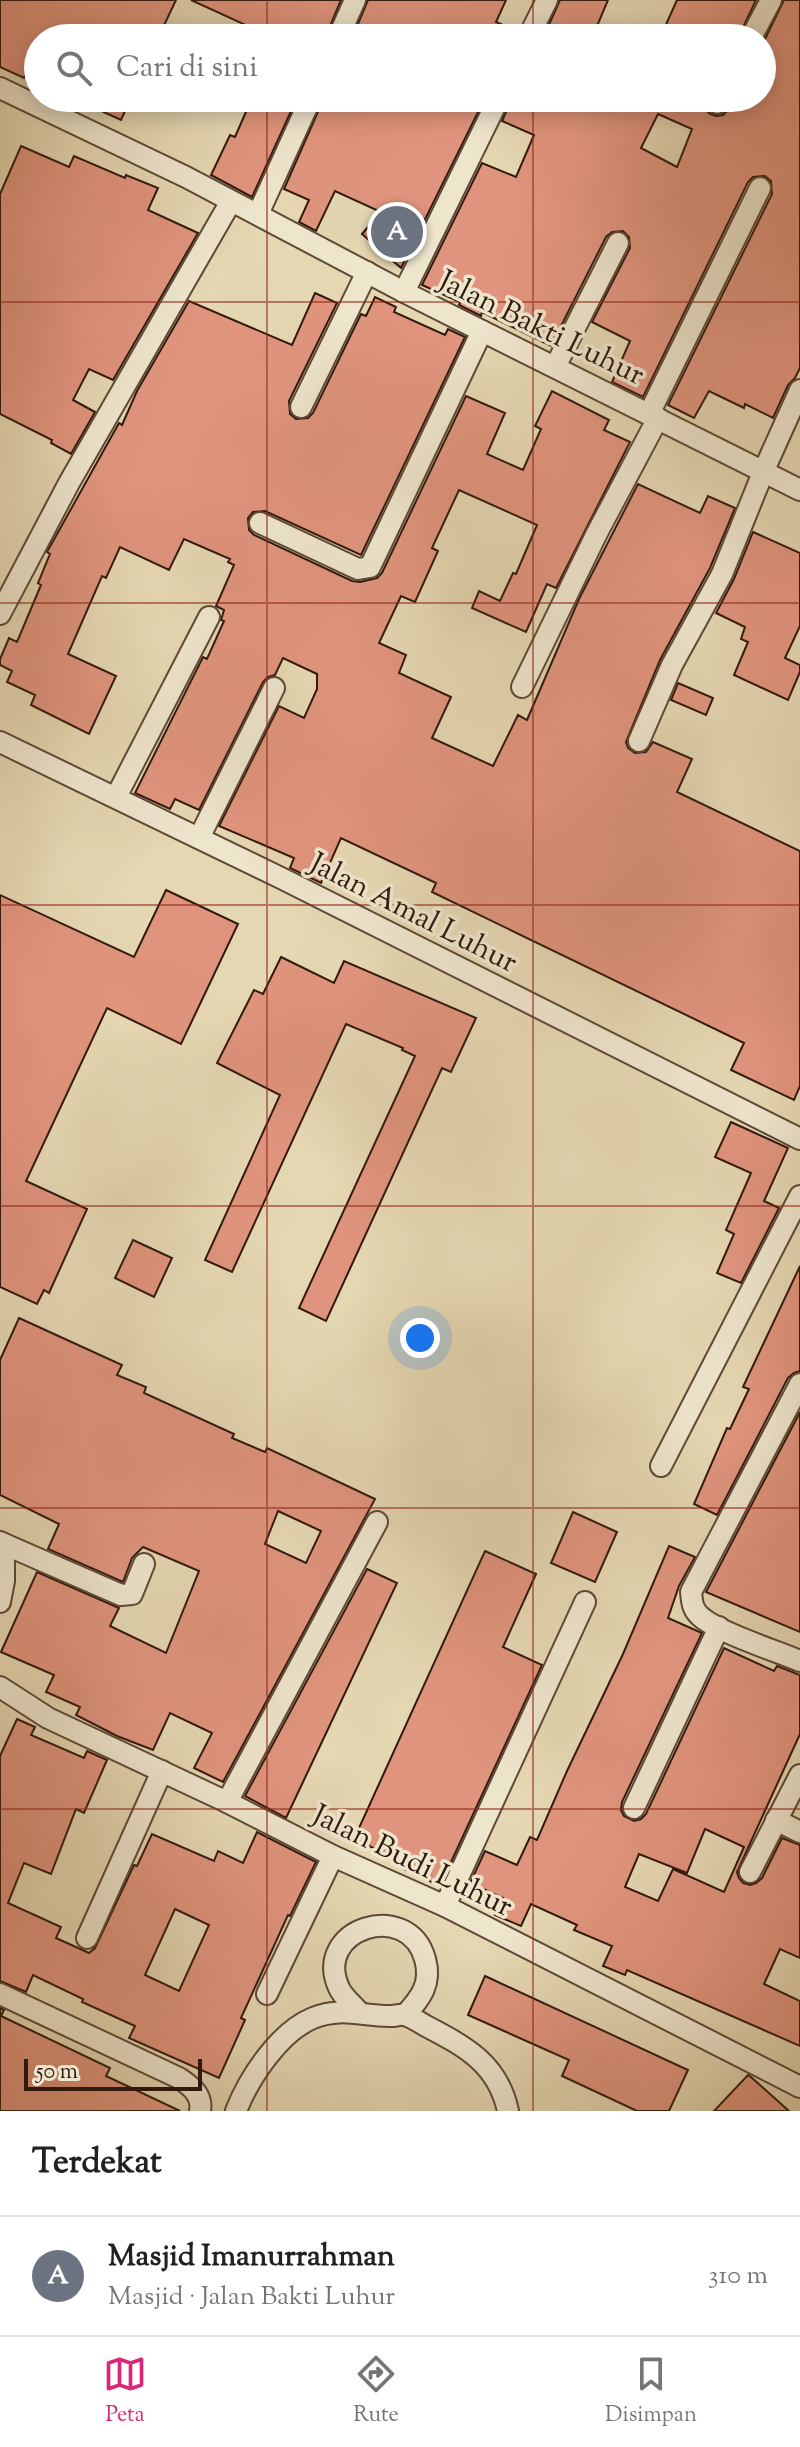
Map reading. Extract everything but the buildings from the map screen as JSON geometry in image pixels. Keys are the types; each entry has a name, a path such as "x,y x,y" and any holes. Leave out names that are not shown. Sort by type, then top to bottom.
{"street":[{"path":"344,24 355,0"},
{"path":"535,24 547,0"},
{"path":"758,24 771,0"},
{"name":"Jalan Bakti Luhur","path":"0,88 24,99"},
{"name":"Jalan Bakti Luhur","path":"50,112 186,177 230,203 258,214 404,292 800,490"},
{"path":"258,214 305,112"},
{"path":"404,292 492,112"},
{"path":"522,687 654,416 760,188"},
{"path":"0,614 69,483 230,203"},
{"path":"555,367 618,243"},
{"path":"301,407 367,272"},
{"path":"260,523 358,569 370,567 482,331"},
{"path":"639,741 672,665 722,574 800,390"},
{"path":"116,797 209,617"},
{"path":"199,838 274,688"},
{"name":"Jalan Amal Luhur","path":"0,742 199,838 800,1139"},
{"path":"661,1466 800,1196"},
{"path":"799,1385 691,1592 695,1611 701,1617 800,1661"},
{"path":"227,1802 377,1522"},
{"path":"2,1543 121,1595 132,1594 144,1564"},
{"path":"0,1602 5,1567 2,1543"},
{"path":"445,1906 585,1602"},
{"path":"634,1808 719,1627"},
{"name":"Jalan Budi Luhur","path":"0,1687 48,1718 227,1802 333,1856 445,1906 800,2087"},
{"path":"87,1938 162,1771"},
{"path":"750,1872 800,1775"},
{"path":"776,1820 800,1832"},
{"path":"267,1994 333,1856"},
{"path":"359,2012 337,1985 337,1957 348,1937 359,1930 390,1926 408,1934 418,1943 427,1971 423,1994 405,2015"},
{"path":"0,1994 179,2078 193,2088 201,2103 200,2111"},
{"path":"236,2111 256,2072 291,2032 310,2019 328,2013 359,2012 391,2017 405,2015 478,2057 492,2072 513,2108"}],"place":[{"name":"Masjid Imanurrahman","path":"397,232"}]}
